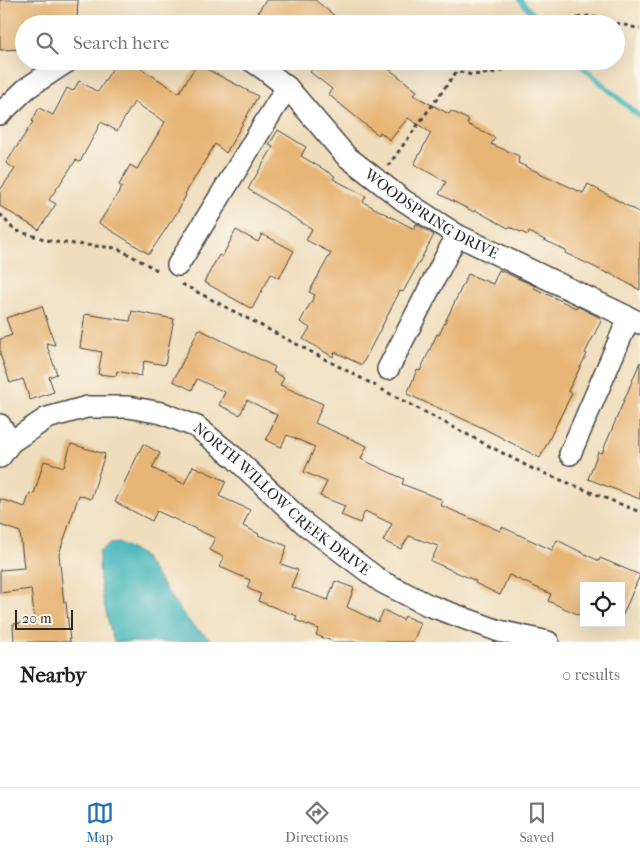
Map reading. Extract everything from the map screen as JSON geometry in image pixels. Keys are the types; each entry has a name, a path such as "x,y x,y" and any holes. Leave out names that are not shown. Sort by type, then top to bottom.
{"street":[{"path":"0,114 27,88 54,70"},
{"name":"WOODSPRING DRIVE","path":"264,70 287,87 346,156 403,200 457,235 635,321"},
{"path":"172,272 287,87"},
{"path":"388,369 457,235"},
{"path":"570,454 635,321"},
{"name":"NORTH WILLOW CREEK DRIVE","path":"4,441 47,418 87,407 128,407 162,413 197,427 236,459 306,525 382,582 428,605 499,631 548,642"}],"path":[{"path":"625,25 640,29"},
{"path":"378,180 457,71 472,75 492,74 504,70"},
{"path":"0,214 14,230 54,242 117,248 172,272 529,466 640,512"}],"water":[{"path":"120,543 142,555 193,626 214,642 114,642 103,597 99,551 110,544"}],"building":[{"path":"0,0 78,0 77,15 15,15 15,49 0,50"},
{"path":"266,0 315,0 334,15 262,15 258,12"},
{"path":"111,70 144,70 179,93 193,70 208,70 258,96 226,153 215,144 185,194 178,211 149,254 99,223 122,187 119,185 130,165 137,169 165,122 134,102 117,131 101,122 80,162 76,160 49,200 56,204 39,230 0,206 0,190 15,169 6,163 33,122 39,108 53,115 67,88 73,91 79,81 98,92"},
{"path":"311,70 390,70 417,91 413,95 449,114 451,111 469,120 467,124 495,138 491,144 519,156 518,163 583,193 588,184 640,213 640,290 609,273 565,253 566,251 529,232 528,235 508,228 475,210 474,212 439,194 446,182 414,164 431,133 408,118 390,140 380,132 378,135 328,94 332,89 310,72"},
{"path":"278,130 306,147 301,156 335,176 333,179 366,196 363,202 414,229 416,224 434,235 403,292 400,291 362,365 335,352 333,357 303,339 310,328 300,322 315,295 309,292 331,253 306,240 312,229 248,189 273,147 269,145"},
{"path":"236,230 258,242 262,234 294,251 279,278 271,274 252,309 204,282 219,255 222,257"},
{"path":"499,270 602,319 568,391 572,393 540,458 483,428 407,394 417,370 420,371 468,274 493,284"},
{"path":"42,306 55,345 46,343 57,374 49,377 54,392 30,400 23,379 10,383 0,354 0,339 12,335 6,318"},
{"path":"132,311 174,319 165,365 144,361 141,376 117,371 116,376 98,374 102,352 80,348 85,314 130,321"},
{"path":"199,329 275,367 273,372 284,378 280,385 323,404 315,423 367,446 361,459 404,479 402,484 443,500 440,505 500,531 502,527 552,550 557,540 599,561 600,558 640,575 625,610 625,582 580,582 580,615 548,601 551,594 509,575 500,595 475,583 476,581 431,561 438,546 409,536 401,549 383,541 392,524 365,511 360,523 341,515 345,506 320,496 327,482 304,472 315,447 287,435 281,447 266,440 277,415 247,400 240,415 219,405 225,392 197,379 192,390 173,381"},
{"path":"640,362 640,499 588,479 598,452 602,453"},
{"path":"71,444 105,454 91,499 79,495 59,554 70,642 14,642 13,624 35,622 31,589 0,593 0,570 24,568 20,532 0,525 0,499 25,507 30,493 34,494 44,461 64,467"},
{"path":"143,444 160,453 152,468 184,484 193,466 226,481 219,496 250,510 243,526 258,535 287,546 281,564 298,570 291,587 328,600 335,581 354,588 347,607 378,622 384,610 403,620 405,616 421,623 413,642 334,642 316,635 319,629 295,620 297,616 258,601 261,594 247,588 250,580 220,567 224,557 209,550 215,538 157,511 152,521 115,502"}],"waterway":[{"path":"520,0 534,15"},
{"path":"586,70 640,117"}]}
